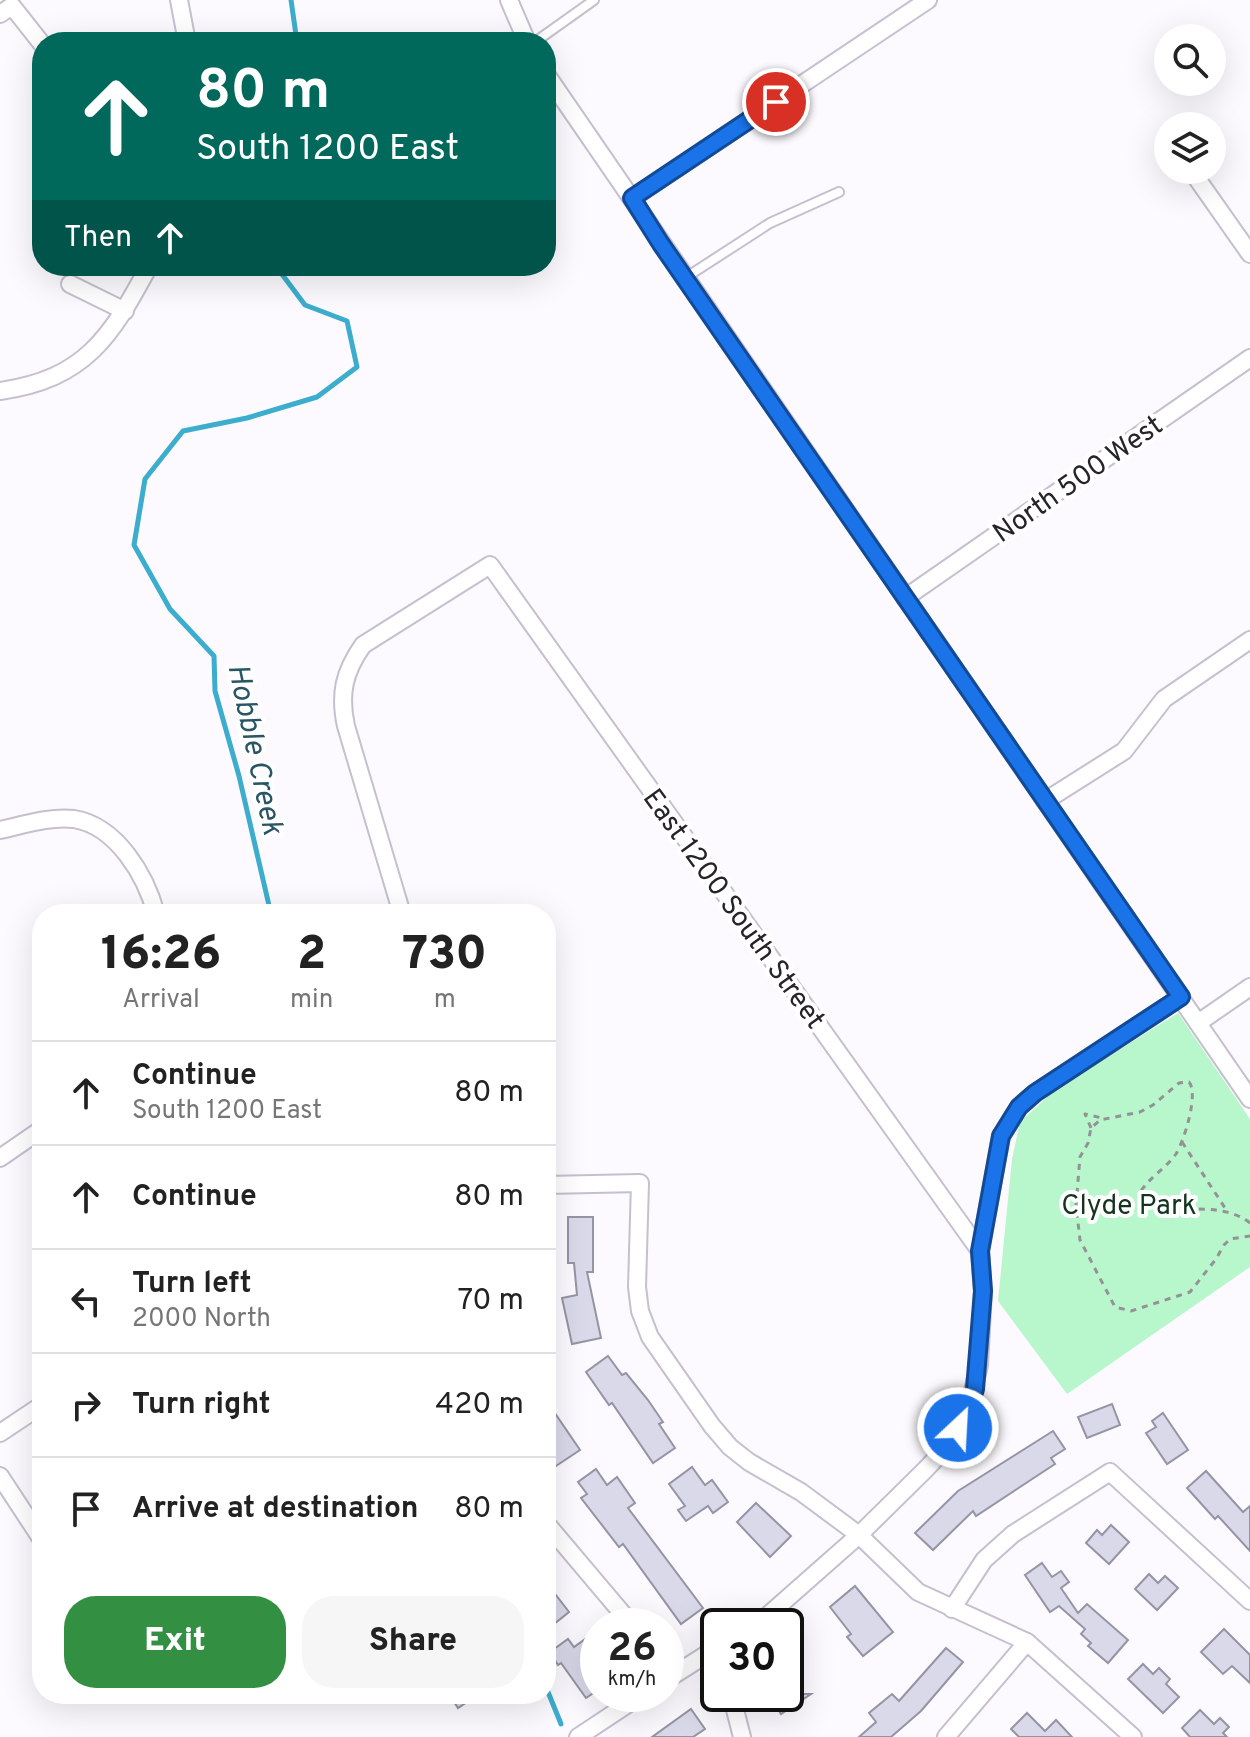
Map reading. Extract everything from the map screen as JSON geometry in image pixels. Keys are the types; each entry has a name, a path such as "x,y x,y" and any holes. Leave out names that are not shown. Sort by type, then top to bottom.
{"street":[{"path":"179,0 185,32"},
{"path":"509,0 523,32"},
{"path":"632,198 928,0"},
{"path":"6,10 32,35"},
{"path":"556,88 1250,1099"},
{"path":"1201,184 1250,254"},
{"path":"0,391 33,386 68,371 97,347 125,311 144,276"},
{"path":"70,284 125,311"},
{"name":"North 500 West","path":"905,598 1250,358"},
{"name":"East 1200 South Street","path":"399,904 346,726 341,705 343,683 350,663 363,645 490,565 980,1251"},
{"path":"1045,801 1124,751 1164,699 1250,640"},
{"path":"0,830 46,820 73,819 96,826 122,849 137,868 154,904"},
{"path":"1198,1023 1250,987"},
{"path":"776,1608 859,1535 941,1453 969,1408 979,1365 983,1291 980,1251 1001,1136 1019,1107 1043,1087 1181,997"},
{"path":"0,1158 32,1136"},
{"path":"556,1185 640,1183 637,1287 640,1311 650,1337 730,1447 749,1462 801,1492 859,1535 918,1592 1027,1642 1133,1737"},
{"path":"0,1433 32,1412"},
{"path":"952,1609 984,1560 1013,1534 1110,1472 1250,1601"},
{"path":"0,1476 32,1525"},
{"path":"556,1535 618,1608"},
{"path":"946,1737 1027,1642"},
{"path":"578,1737 616,1712"},
{"path":"736,1712 742,1737"}],"lane":[{"path":"549,32 594,0"},
{"path":"685,278 770,223 839,192"}],"path":[{"path":"1091,1128 1105,1119 1140,1112 1179,1083 1189,1082 1193,1087 1193,1100 1182,1142 1175,1155 1149,1179 1141,1191 1145,1201 1159,1208 1227,1211 1250,1223"},
{"path":"1105,1119 1085,1114 1091,1128 1088,1143 1080,1157 1076,1205 1085,1251 1115,1307 1131,1311 1190,1292 1230,1239 1250,1236"},
{"path":"1182,1142 1227,1211"}],"green space":[{"name":"Clyde Park","path":"1178,1013 1250,1119 1250,1267 1067,1394 998,1301 1012,1159 1020,1122 1056,1089"}],"building":[{"path":"568,1217 593,1217 593,1272 587,1272 601,1338 572,1344 562,1298 577,1295 574,1263 568,1263"},
{"path":"608,1356 622,1375 626,1373 648,1400 675,1448 653,1463 612,1403 609,1405 586,1372"},
{"path":"1112,1404 1120,1425 1087,1438 1078,1417"},
{"path":"1163,1413 1188,1450 1167,1464 1146,1433 1156,1427 1152,1421"},
{"path":"556,1415 580,1450 556,1466"},
{"path":"1053,1431 1065,1449 1051,1458 1055,1464 976,1516 973,1511 933,1550 915,1533 958,1491"},
{"path":"692,1467 705,1485 712,1480 728,1502 713,1513 708,1506 686,1521 678,1510 685,1506 669,1484"},
{"path":"596,1469 607,1485 617,1477 635,1503 628,1508 703,1608 684,1622 684,1608 669,1608 623,1544 619,1547 581,1498 587,1494 578,1482"},
{"path":"1206,1471 1243,1512 1250,1506 1250,1551 1187,1488"},
{"path":"756,1503 791,1536 770,1557 737,1522"},
{"path":"1111,1525 1129,1542 1109,1564 1086,1543 1097,1530 1102,1535"},
{"path":"1042,1563 1052,1577 1061,1571 1069,1582 1061,1588 1078,1613 1087,1604 1128,1640 1108,1663 1088,1646 1091,1643 1081,1634 1085,1629 1059,1606 1050,1612 1025,1575"},
{"path":"1149,1574 1158,1583 1165,1576 1178,1588 1157,1610 1135,1589"},
{"path":"855,1586 893,1632 863,1656 847,1637 851,1634 830,1607"},
{"path":"556,1595 569,1612 556,1622"},
{"path":"1224,1629 1250,1655 1250,1683 1232,1666 1223,1674 1201,1652"},
{"path":"568,1639 574,1647 580,1643 580,1690 561,1663 558,1665 556,1662 556,1648"},
{"path":"946,1648 963,1662 921,1711 891,1737 859,1737 876,1722 869,1713 892,1694 899,1701"},
{"path":"1143,1664 1153,1674 1159,1668 1170,1679 1166,1684 1179,1697 1163,1713 1128,1679"},
{"path":"691,1709 705,1729 693,1737 652,1737"},
{"path":"1200,1710 1214,1724 1220,1718 1229,1727 1223,1733 1227,1737 1190,1737 1182,1728"},
{"path":"1027,1713 1045,1731 1056,1720 1072,1737 1019,1737 1011,1729"}],"waterway":[{"name":"Hobble Creek","path":"291,0 296,32"},
{"name":"Hobble Creek","path":"269,904 239,776 215,691 214,656 170,609 134,545 145,479 183,431 247,418 317,397 357,367 347,321 305,305 283,276"},
{"name":"Hobble Creek","path":"553,1704 561,1724"}],"route":[{"path":"776,102 632,198 1181,997 1035,1093 1008,1122 1001,1136 980,1251 983,1291 979,1365 969,1408 958,1428"}]}
